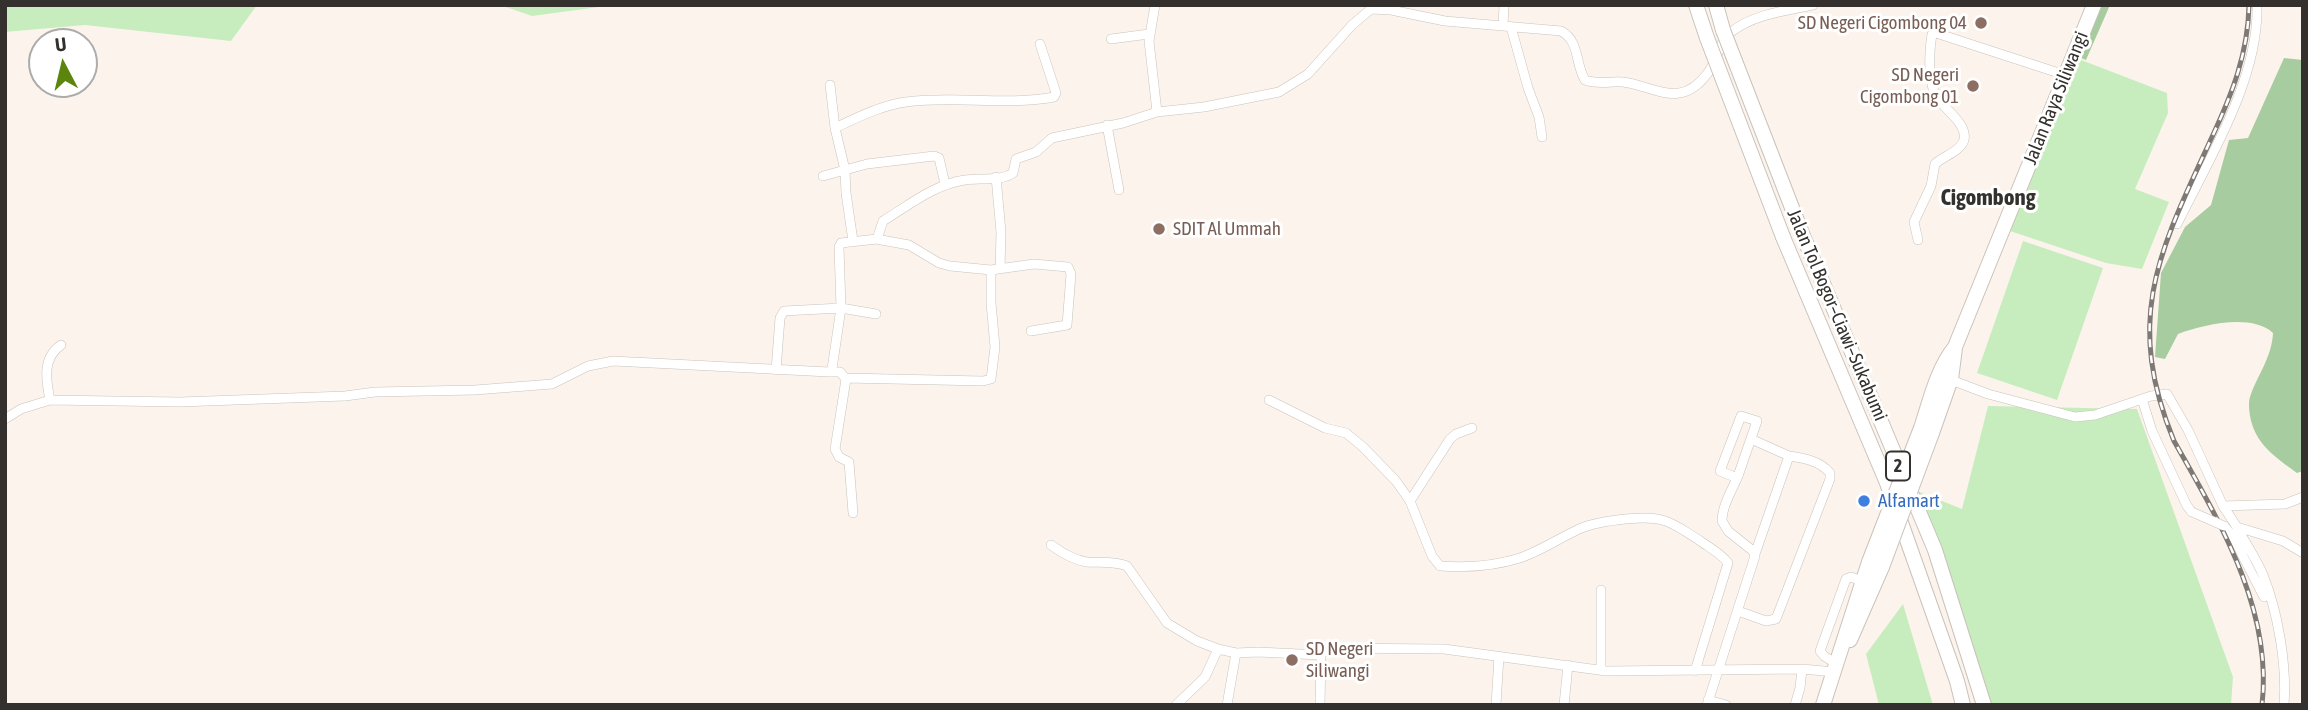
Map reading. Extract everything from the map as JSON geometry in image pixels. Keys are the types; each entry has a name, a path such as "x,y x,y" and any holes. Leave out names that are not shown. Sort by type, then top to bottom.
{"highway":[{"name":"Jalan Tol Bogor–Ciawi–Sukabumi","path":"1696,5 1783,237 1887,483 1963,705"},
{"name":"Jalan Tol Bogor–Ciawi–Sukabumi","path":"1716,5 1723,30 1801,231 1935,550 1984,705"},
{"name":"Jalan Raya Siliwangi","path":"1838,663 1854,632 1875,565 1927,430 1955,346 2094,5"},
{"name":"Jalan Raya Siliwangi","path":"1823,705 1862,581 1875,565"},
{"path":"1954,705 1957,681"}],"street":[{"path":"1155,5 1149,34 1157,112"},
{"path":"1504,5 1507,27 1536,109 1542,137"},
{"path":"876,239 883,221 945,184 1012,175 1016,159 1037,152 1049,139 1157,112 1204,107 1279,92 1308,74 1338,39 1367,11 1376,8 1410,9 1437,20 1556,29 1567,33 1573,42 1582,76 1588,82 1625,83 1670,94 1691,88 1701,81 1716,62 1727,36 1735,30 1765,15 1813,5"},
{"path":"2177,223 2222,132 2242,84 2252,53 2257,5"},
{"path":"1918,240 1914,222 1931,186 1935,164 1964,141 1959,122 1935,94 1931,79 1933,33 2065,75"},
{"path":"1111,39 1149,34"},
{"path":"835,128 858,117 905,102 996,102 1054,97 1055,90 1040,44"},
{"path":"830,85 835,128 845,170 853,241"},
{"path":"1107,125 1119,190"},
{"path":"823,176 875,163 936,156 945,184"},
{"path":"845,378 991,379 995,347 991,303 1001,232 996,177"},
{"path":"831,372 841,308 839,247 843,242 876,239 909,245 945,265 996,270 1034,264 1065,266 1070,269 1067,325 1031,331"},
{"path":"776,370 780,318 784,311 841,308 876,314"},
{"path":"50,400 47,385 48,364 56,348 61,345"},
{"path":"5,419 21,409 50,400 180,402 345,396 391,391 475,390 555,383 588,366 613,361 841,372 845,378 835,449 839,457 849,462 853,513"},
{"path":"1945,378 1988,394 2075,417 2095,415 2164,393 2169,395 2223,506 2237,527 2266,584 2284,669 2284,705"},
{"path":"2142,399 2152,431 2187,506 2192,512 2224,526 2232,535 2259,584 2278,638"},
{"path":"1269,400 1306,420 1346,433 1354,439 1396,481 1410,501 1438,565 1492,565 1507,562 1593,524 1650,518 1668,522 1683,530 1721,555 1728,563 1695,671"},
{"path":"1737,478 1720,471 1736,415 1756,421 1751,439 1737,478 1723,512 1721,521 1728,531 1755,554"},
{"path":"1410,501 1450,439 1472,428"},
{"path":"1738,611 1766,621 1776,619 1830,480 1827,469 1751,439"},
{"path":"1726,705 1707,702 1720,670 1755,554 1789,456"},
{"path":"2223,506 2285,504 2303,497"},
{"path":"2237,527 2283,541 2303,553"},
{"path":"1051,545 1070,557 1086,562 1119,563 1127,566 1167,623 1197,641 1236,653 1321,654"},
{"path":"1838,663 1824,656 1820,650 1846,579 1851,577 1862,581"},
{"path":"1601,590 1601,670"},
{"path":"1320,705 1321,654 1326,648 1444,649 1601,670 1802,669 1838,663"},
{"path":"1176,705 1202,681 1218,649"},
{"path":"1227,705 1236,653"},
{"path":"1496,705 1499,656"},
{"path":"1564,705 1568,665"},
{"path":"1795,705 1802,669"}],"green space":[{"path":"5,5 257,5 231,41 85,25 5,32"},
{"path":"500,5 614,5 532,16"},
{"path":"2099,5 2110,5 2086,60 2076,56"},
{"path":"2076,58 2167,93 2168,113 2135,189 2169,202 2142,269 2106,263 2004,229"},
{"path":"2284,58 2303,60 2303,471 2297,473 2261,442 2250,416 2250,397 2268,357 2273,333 2252,323 2213,324 2178,334 2165,359 2155,357 2161,273 2185,227 2211,205 2229,140 2248,138"},
{"path":"2023,241 2103,268 2057,400 1977,373"},
{"path":"1988,406 2137,409 2233,677 2231,705 1989,705 1956,597 1917,491 1962,509"},
{"path":"1903,604 1933,705 1879,705 1866,654"}],"railway":[{"path":"2249,5 2246,40 2238,73 2164,250 2154,285 2150,320 2151,357 2159,397 2174,441 2225,534 2251,600 2263,669 2262,705"}],"place":[{"name":"SD Negeri Cigombong 04","path":"1981,23"},
{"name":"SD Negeri Cigombong 01","path":"1973,86"},
{"name":"SDIT Al Ummah","path":"1159,229"},
{"name":"Alfamart","path":"1864,501"},
{"name":"SD Negeri Siliwangi","path":"1292,660"}],"district":[{"name":"Cigombong","path":"1988,198"}]}
